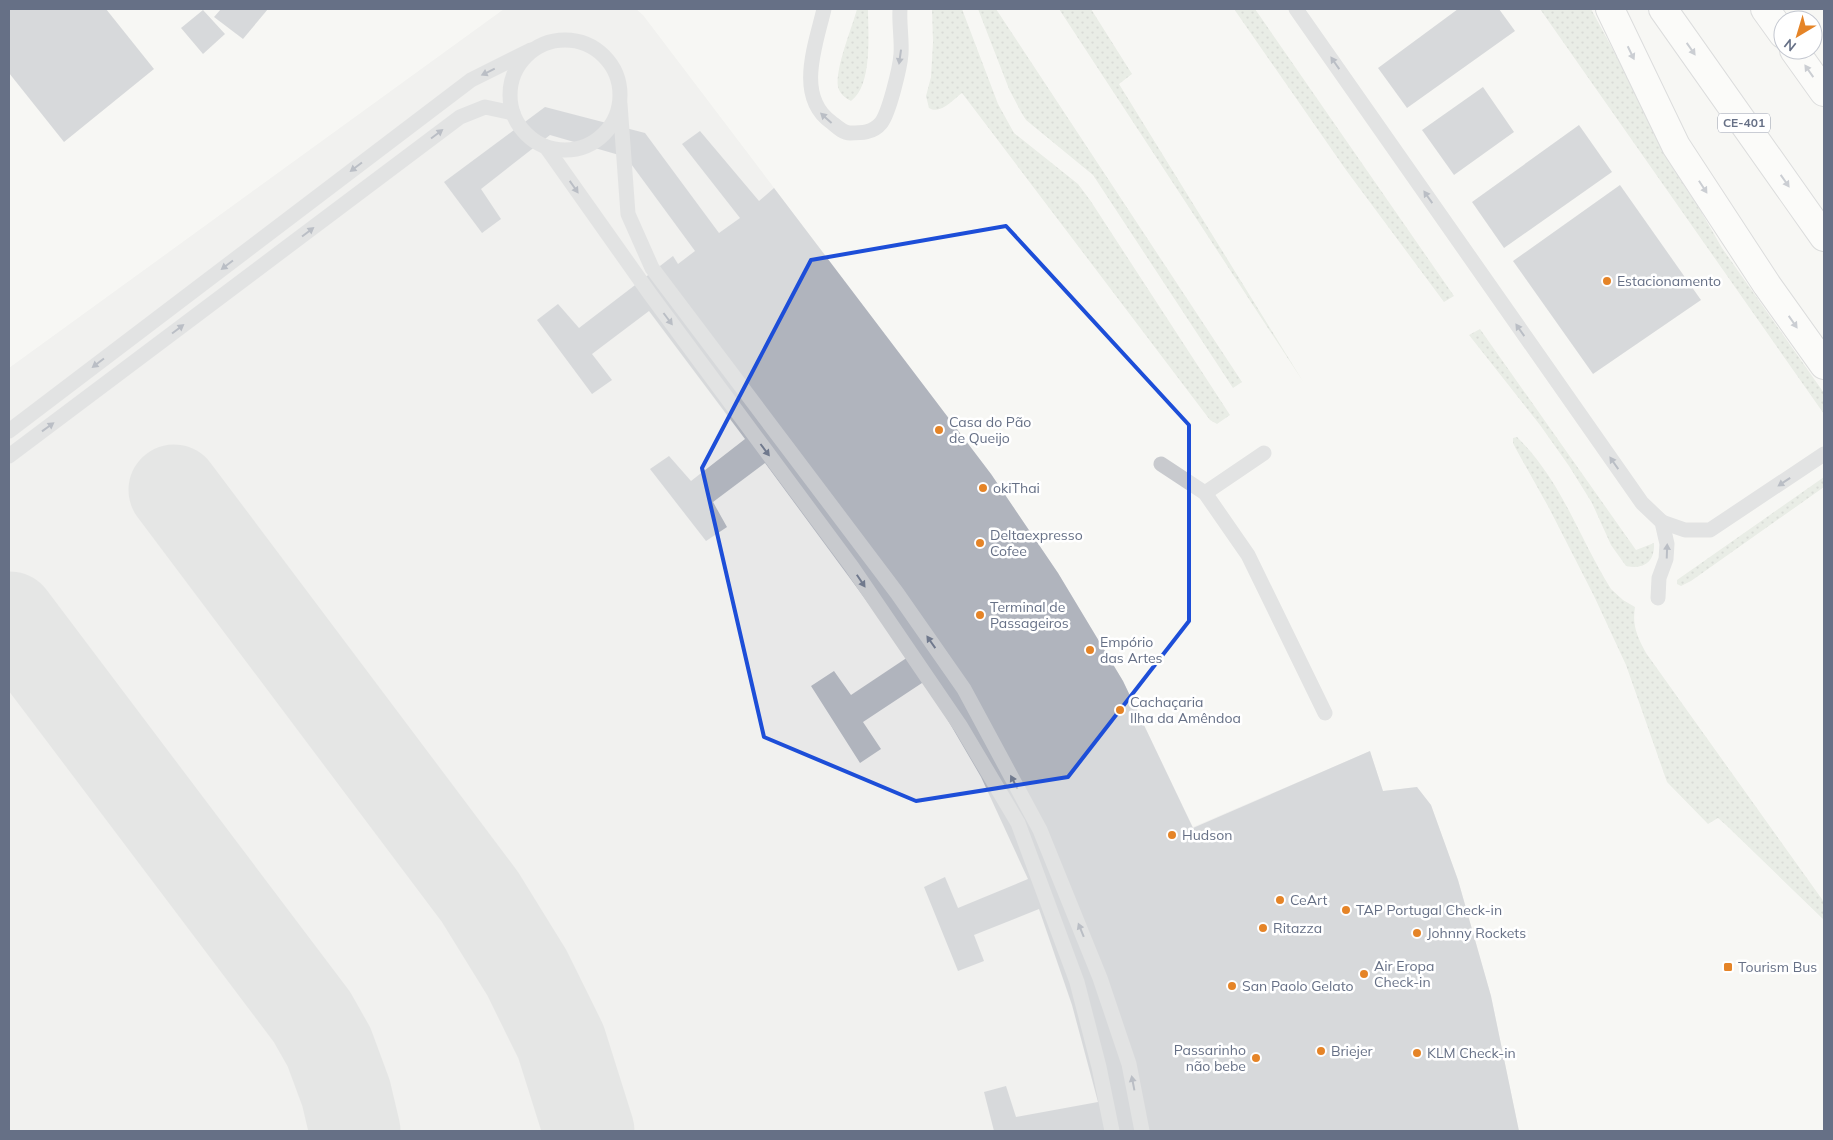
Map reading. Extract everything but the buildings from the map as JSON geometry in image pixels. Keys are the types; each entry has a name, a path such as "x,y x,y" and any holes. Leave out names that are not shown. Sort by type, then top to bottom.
{"main road":[{"path":"1610,9 1676,146 1767,285 1824,365"},
{"name":"CE-401","path":"1663,9 1824,237"},
{"path":"1765,9 1773,20"},
{"path":"1801,60 1824,92"}],"lane":[{"path":"824,9 812,61 810,85 814,104 823,116 846,133 870,132 881,124 888,109 901,54 900,9"},
{"path":"1296,9 1642,503 1662,522 1685,530 1710,530 1824,454"},
{"path":"9,431 471,80 546,42 562,39 578,40 593,47 606,57 616,71 620,87 628,214 652,268 897,593 964,689 1040,830 1097,969 1129,1064 1142,1131"},
{"path":"531,50 520,62 512,78 509,95 513,113 523,131 534,142 564,151 578,150 592,144 605,134 616,121 620,104"},
{"path":"9,456 460,116 485,108 513,113"},
{"path":"546,147 639,280 852,567 961,727 1018,823 1078,982 1099,1067 1112,1131"},
{"path":"1205,493 1264,453"},
{"path":"1162,464 1205,493 1248,555 1325,713"},
{"path":"1658,598 1659,578 1666,559 1667,544 1662,522"}],"highlighted area":[{"path":"1006,226 1189,425 1189,621 1068,777 916,801 764,737 702,468 811,260"}],"shaded area":[{"path":"504,9 636,9 643,15 991,474 1058,573 1123,681 1193,827 1370,751 1383,791 1417,787 1431,805 1458,880 1491,996 1519,1131 9,1131 9,368"},
{"path":"857,9 868,9 868,58 863,83 851,101 840,92 838,79 841,59"},
{"path":"932,9 962,9 998,104 1014,133 1078,184 1230,415 1217,424 1210,420 962,93 951,103 938,110 929,108 926,96 931,77"},
{"path":"978,9 996,9 1242,382 1233,388 1093,175 1026,120 1009,89"},
{"path":"1059,9 1091,9 1132,74 1119,84 1304,383"},
{"path":"1234,9 1255,9 1454,296 1444,302 1346,170"},
{"path":"1540,9 1591,9 1722,248 1824,393 1824,414"},
{"path":"1480,329 1636,550 1654,543 1653,555 1647,563 1638,567 1626,566 1611,545 1592,503 1569,466 1540,425 1469,335"},
{"path":"1517,437 1533,455 1558,491 1611,589 1623,600 1635,607 1634,620 1636,631 1646,653 1824,902 1824,920 1718,818 1708,824 1667,782 1626,665 1594,596 1513,443 1513,438"},
{"path":"1824,477 1824,487 1691,581 1681,586 1677,584 1677,580"}],"taxiway":[{"path":"174,490 480,897 527,973 561,1042 589,1131"},
{"path":"10,617 312,1017 329,1047 346,1093 355,1131"}],"place":[{"name":"Estacionamento","path":"1607,281"},
{"name":"Casa do Pão de Queijo","path":"939,430"},
{"name":"okiThai","path":"983,488"},
{"name":"Deltaexpresso Cofee","path":"980,543"},
{"name":"Terminal de Passageiros","path":"980,615"},
{"name":"Empório das Artes","path":"1090,650"},
{"name":"Cachaçaria Ilha da Amêndoa","path":"1120,710"},
{"name":"Hudson","path":"1172,835"},
{"name":"CeArt","path":"1280,900"},
{"name":"TAP Portugal Check-in","path":"1346,910"},
{"name":"Ritazza","path":"1263,928"},
{"name":"Johnny Rockets","path":"1417,933"},
{"name":"Tourism Bus","path":"1728,967"},
{"name":"Air Eropa Check-in","path":"1364,974"},
{"name":"San Paolo Gelato","path":"1232,986"},
{"name":"Briejer","path":"1321,1051"},
{"name":"KLM Check-in","path":"1417,1053"},
{"name":"Passarinho não bebe","path":"1256,1058"}]}
